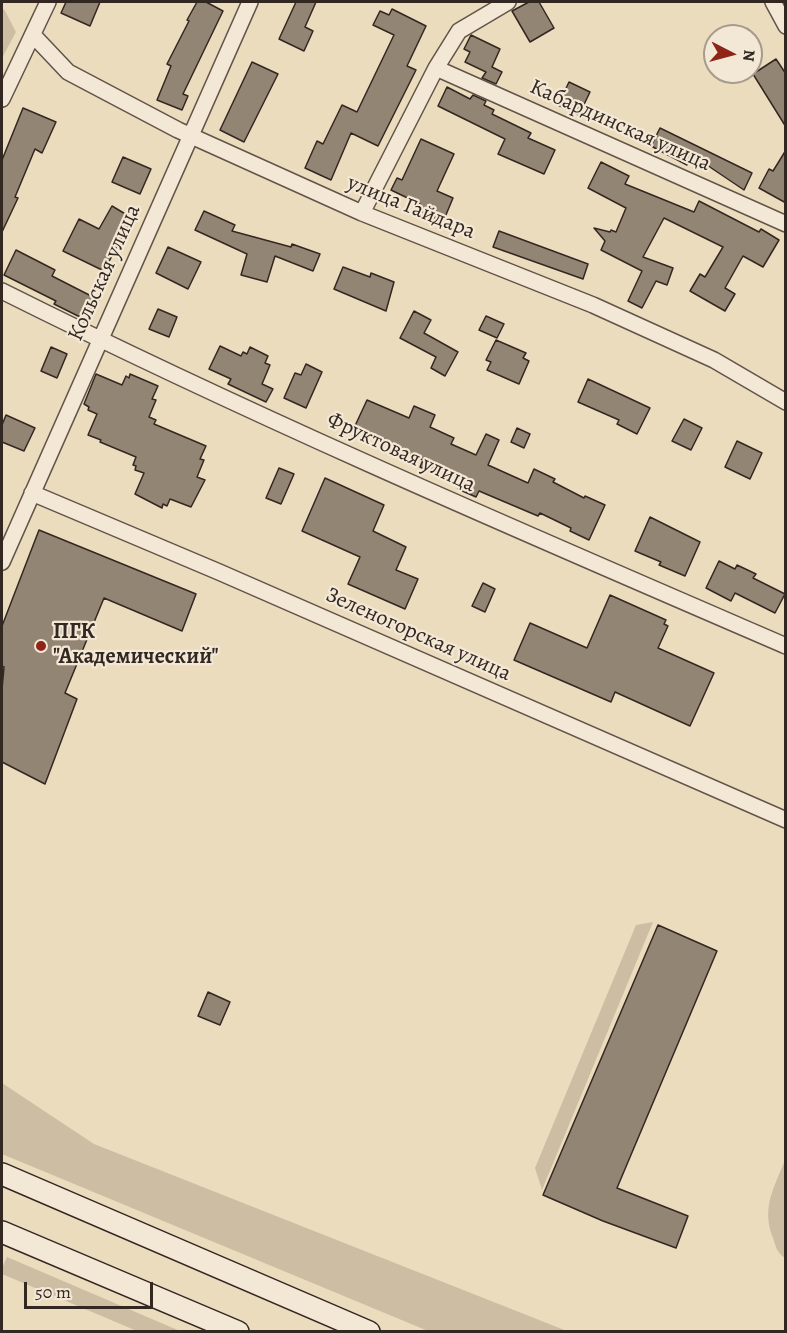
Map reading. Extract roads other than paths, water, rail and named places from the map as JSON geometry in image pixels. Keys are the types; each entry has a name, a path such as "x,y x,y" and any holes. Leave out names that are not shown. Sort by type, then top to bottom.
{"main road":[{"path":"2,1174 369,1332"},
{"path":"2,1232 238,1332"}],"street":[{"path":"2,99 48,2"},
{"name":"Кольская улица","path":"2,562 250,2"},
{"path":"362,213 436,68 459,31 508,2"},
{"path":"774,2 786,26"},
{"name":"улица Гайдара","path":"33,35 68,72 190,136 362,213 594,305 714,360 786,402"},
{"name":"Кабардинская улица","path":"436,68 786,224"},
{"name":"Фруктовая улица","path":"2,291 100,340 500,523 786,646"},
{"name":"Зеленогорская улица","path":"32,493 219,572 786,820"}],"place":[{"name":"ПГК \"Академический\"","path":"41,646"}]}
